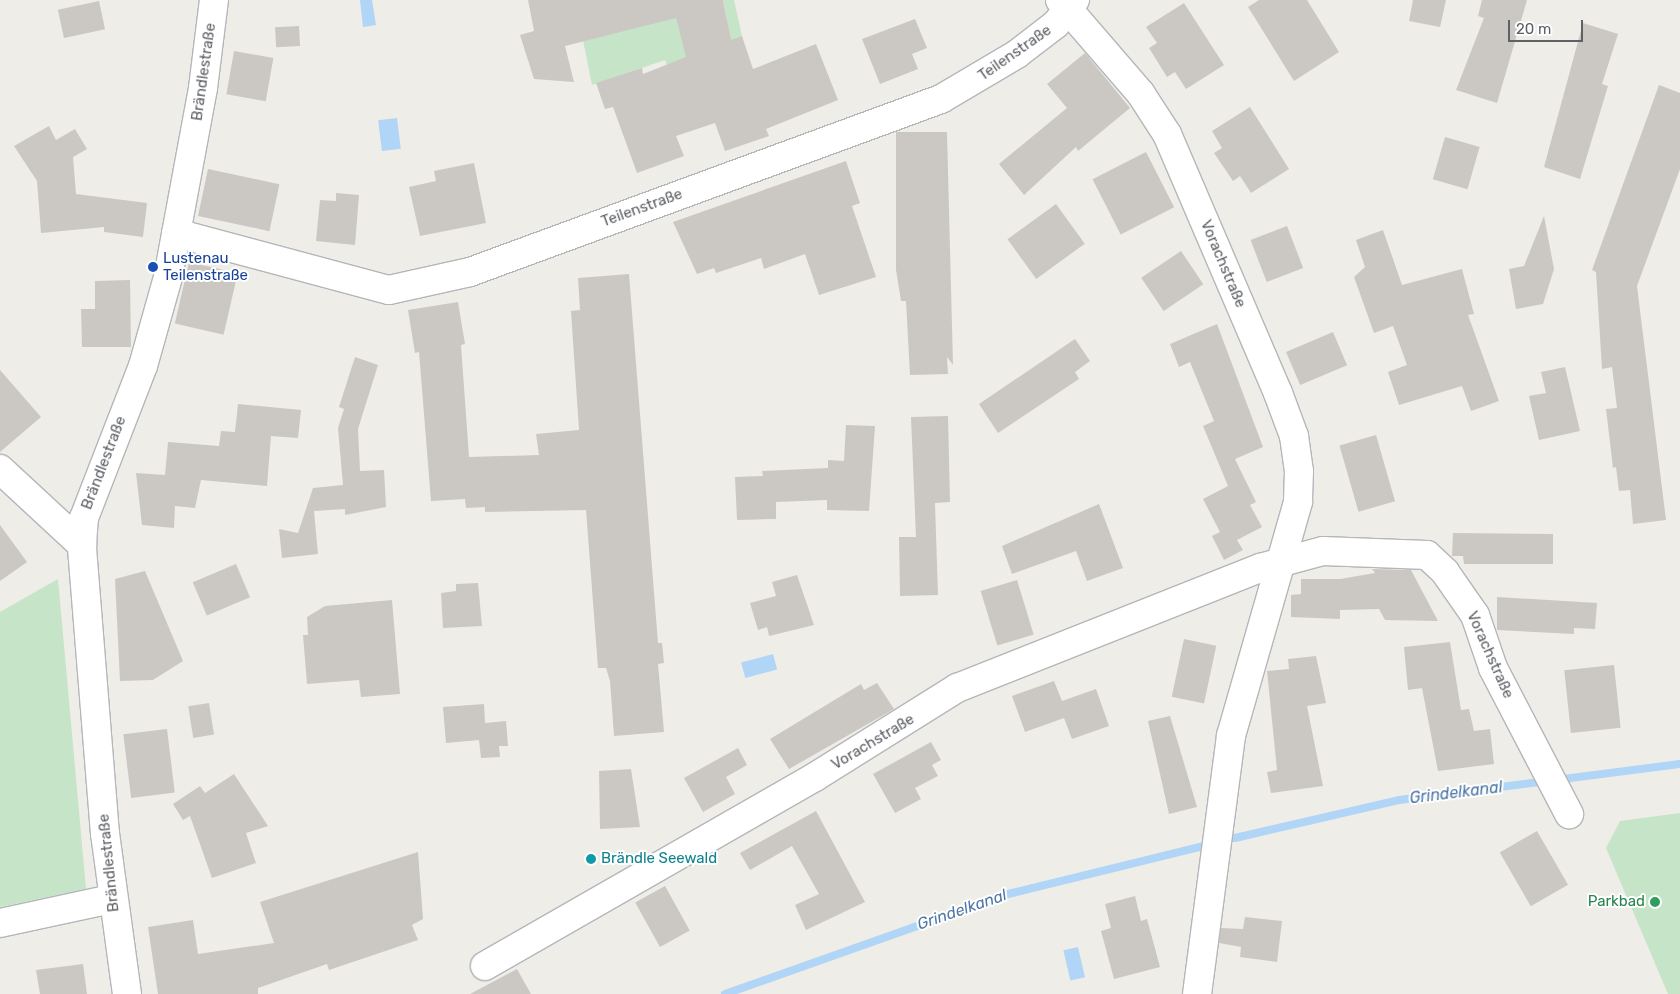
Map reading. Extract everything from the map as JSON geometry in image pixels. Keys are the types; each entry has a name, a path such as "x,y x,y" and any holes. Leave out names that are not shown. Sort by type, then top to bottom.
{"street":[{"name":"Brändlestraße","path":"126,994 111,899 82,545 90,494 143,366 176,233 214,0"},
{"name":"Teilenstraße","path":"176,233 389,290 462,274 941,99 1017,54 1068,3"},
{"name":"Vorachstraße","path":"1068,3 1141,94 1167,134 1278,393 1294,436 1299,471 1298,502 1231,736 1197,994"},
{"path":"0,469 82,545"},
{"name":"Vorachstraße","path":"485,966 815,777 957,688 1282,560 1323,551 1427,555 1475,615 1493,668 1565,807"},
{"path":"0,923 111,899"}],"green space":[{"path":"575,0 672,0 679,31 727,18 723,0 734,0 742,36 667,65 665,60 592,85"},
{"path":"58,579 86,889 0,907 0,612"},
{"name":"Parkbad","path":"1680,813 1680,994 1668,994 1606,848 1620,821"}],"water":[{"path":"360,0 372,0 376,25 363,27"},
{"path":"397,118 401,149 382,151 378,120"},
{"path":"773,654 777,669 745,678 741,663"},
{"path":"1078,947 1085,977 1070,981 1063,950"}],"building":[{"path":"528,0 723,0 731,40 742,36 753,69 816,44 838,100 766,129 769,136 725,151 715,123 676,136 684,156 637,173 613,107 605,109 596,83 642,68 643,74 686,57 676,18 565,46 574,82 534,79 520,35 534,31"},
{"path":"1259,0 1307,0 1339,52 1294,81 1248,7"},
{"path":"1413,0 1446,0 1440,27 1409,21"},
{"path":"1482,0 1527,0 1497,103 1456,90 1484,18 1478,16"},
{"path":"99,1 105,29 64,38 58,10"},
{"path":"1184,3 1224,65 1186,89 1175,72 1167,77 1149,48 1157,43 1146,27"},
{"path":"915,19 927,48 912,54 918,69 880,84 862,39"},
{"path":"1583,23 1618,34 1602,84 1608,86 1580,179 1544,167"},
{"path":"299,26 300,46 276,47 275,27"},
{"path":"234,51 273,58 266,101 226,94"},
{"path":"1085,53 1130,108 1078,151 1076,147 1024,195 999,164 1067,108 1047,84"},
{"path":"1659,85 1680,93 1680,169 1637,286 1666,520 1633,524 1630,490 1619,491 1616,467 1613,468 1606,409 1617,408 1612,367 1602,369 1596,272 1592,270"},
{"path":"1250,107 1289,169 1251,193 1240,176 1233,181 1214,153 1222,148 1212,131"},
{"path":"49,126 56,140 75,129 87,149 73,157 76,194 147,203 143,237 104,232 104,227 41,233 37,181 14,146"},
{"path":"896,132 947,132 953,365 947,357 948,374 910,375 906,301 901,301 896,270"},
{"path":"1445,137 1480,147 1467,189 1433,179"},
{"path":"1146,152 1174,207 1121,234 1093,179"},
{"path":"846,161 860,203 852,206 876,277 819,295 805,254 764,269 761,258 716,273 714,268 697,274 673,222"},
{"path":"474,163 486,223 420,236 409,187 436,181 434,171"},
{"path":"208,169 279,184 269,231 198,216"},
{"path":"336,193 359,195 355,245 316,241 320,200 336,201"},
{"path":"1056,204 1085,244 1036,279 1007,239"},
{"path":"1544,216 1554,269 1543,304 1516,309 1509,269 1524,266"},
{"path":"1287,226 1303,268 1267,282 1251,240"},
{"path":"1383,230 1402,285 1462,269 1474,314 1468,315 1499,401 1471,411 1462,386 1399,405 1388,372 1407,365 1393,326 1374,333 1354,277 1365,267 1356,240"},
{"path":"1181,251 1203,284 1164,311 1141,278"},
{"path":"189,262 238,273 224,335 175,323"},
{"path":"629,274 658,643 662,643 664,663 658,664 664,732 614,736 610,681 606,668 598,668 586,510 485,512 485,507 466,508 465,499 431,501 419,352 415,353 408,310 458,302 465,344 461,345 469,457 539,455 536,434 579,430 571,311 580,310 578,278"},
{"path":"130,280 131,347 82,347 81,309 95,309 95,281"},
{"path":"1217,324 1263,447 1235,459 1256,502 1250,505 1262,527 1237,540 1243,550 1224,560 1212,536 1220,532 1203,499 1228,486 1203,426 1214,421 1190,362 1179,367 1170,344"},
{"path":"1333,332 1347,365 1300,385 1286,352"},
{"path":"1075,339 1090,361 1075,372 1079,379 998,433 979,404"},
{"path":"355,357 378,365 358,429 360,471 384,470 386,507 345,515 345,509 314,511 318,554 282,558 279,529 298,533 313,488 343,485 338,428 344,409 339,407"},
{"path":"1565,367 1580,431 1539,440 1529,396 1546,393 1541,372"},
{"path":"0,370 41,417 0,452"},
{"path":"238,404 301,410 298,438 271,436 267,486 201,480 195,508 175,506 174,528 142,525 136,473 165,475 168,442 219,446 221,431 235,432"},
{"path":"948,416 950,502 935,503 938,595 900,596 899,537 916,537 911,417"},
{"path":"846,425 875,426 869,511 827,510 827,500 776,502 776,519 737,520 735,477 763,476 762,471 828,468 828,460 844,461"},
{"path":"1376,435 1395,501 1358,512 1339,445"},
{"path":"1099,504 1123,568 1087,581 1076,551 1012,574 1002,546"},
{"path":"0,525 27,562 0,581"},
{"path":"1453,533 1553,534 1553,564 1464,564 1463,556 1452,556"},
{"path":"236,564 250,597 207,616 193,582"},
{"path":"1372,569 1411,570 1438,621 1385,620 1379,609 1340,610 1340,619 1291,617 1291,595 1301,594 1301,579 1340,579 1375,573"},
{"path":"145,571 183,661 153,680 120,681 115,579"},
{"path":"797,575 814,625 769,636 767,627 758,630 750,603 776,596 772,582"},
{"path":"1017,580 1034,635 997,646 981,591"},
{"path":"478,583 482,626 443,628 441,593 456,591 456,584"},
{"path":"1497,597 1597,603 1595,629 1574,628 1574,634 1497,630"},
{"path":"392,600 400,694 361,697 359,680 307,684 303,635 308,635 307,617 325,606"},
{"path":"1184,639 1216,646 1204,704 1172,697"},
{"path":"1450,642 1461,710 1469,709 1474,731 1490,729 1494,764 1438,771 1422,688 1408,690 1404,647"},
{"path":"1316,656 1326,703 1307,706 1323,786 1271,793 1267,772 1277,770 1267,671 1289,669 1288,659"},
{"path":"1614,665 1621,728 1571,733 1564,670"},
{"path":"1054,681 1062,701 1096,689 1109,726 1072,739 1064,718 1025,732 1012,696"},
{"path":"877,683 894,709 789,769 770,739 861,684 864,690"},
{"path":"209,703 214,735 193,738 188,706"},
{"path":"484,704 485,723 506,721 508,746 499,746 500,757 481,758 479,740 446,743 443,707"},
{"path":"1170,716 1197,807 1169,814 1148,721"},
{"path":"167,729 175,793 131,798 123,734"},
{"path":"931,742 941,760 932,765 938,776 915,788 921,799 895,813 873,774"},
{"path":"738,748 747,765 726,777 735,794 703,812 684,778"},
{"path":"631,769 640,827 600,829 599,771"},
{"path":"234,774 268,826 246,833 256,863 212,878 190,816 183,820 173,804 200,786 205,793"},
{"path":"816,811 865,902 806,930 795,905 819,894 792,846 750,870 740,853"},
{"path":"1537,831 1568,885 1531,906 1500,853"},
{"path":"418,852 423,919 412,925 418,940 329,970 327,964 258,988 258,994 158,994 148,927 193,920 198,954 274,943 260,902"},
{"path":"665,886 690,931 660,947 635,902"},
{"path":"1135,896 1141,921 1147,919 1160,967 1114,979 1101,931 1111,928 1105,904"},
{"path":"1245,917 1282,921 1277,962 1240,957 1241,947 1219,943 1221,928 1243,929"},
{"path":"83,964 87,994 40,994 36,970"},
{"path":"517,969 531,994 470,994"}],"waterway":[{"name":"Grindelkanal","path":"1235,838 1399,800 1680,764"},
{"name":"Grindelkanal","path":"725,994 1004,895 1204,846"}],"place":[{"name":"Lustenau Teilenstraße","path":"153,267"},
{"name":"Brändle Seewald","path":"591,859"},
{"name":"Parkbad","path":"1655,902"}]}
